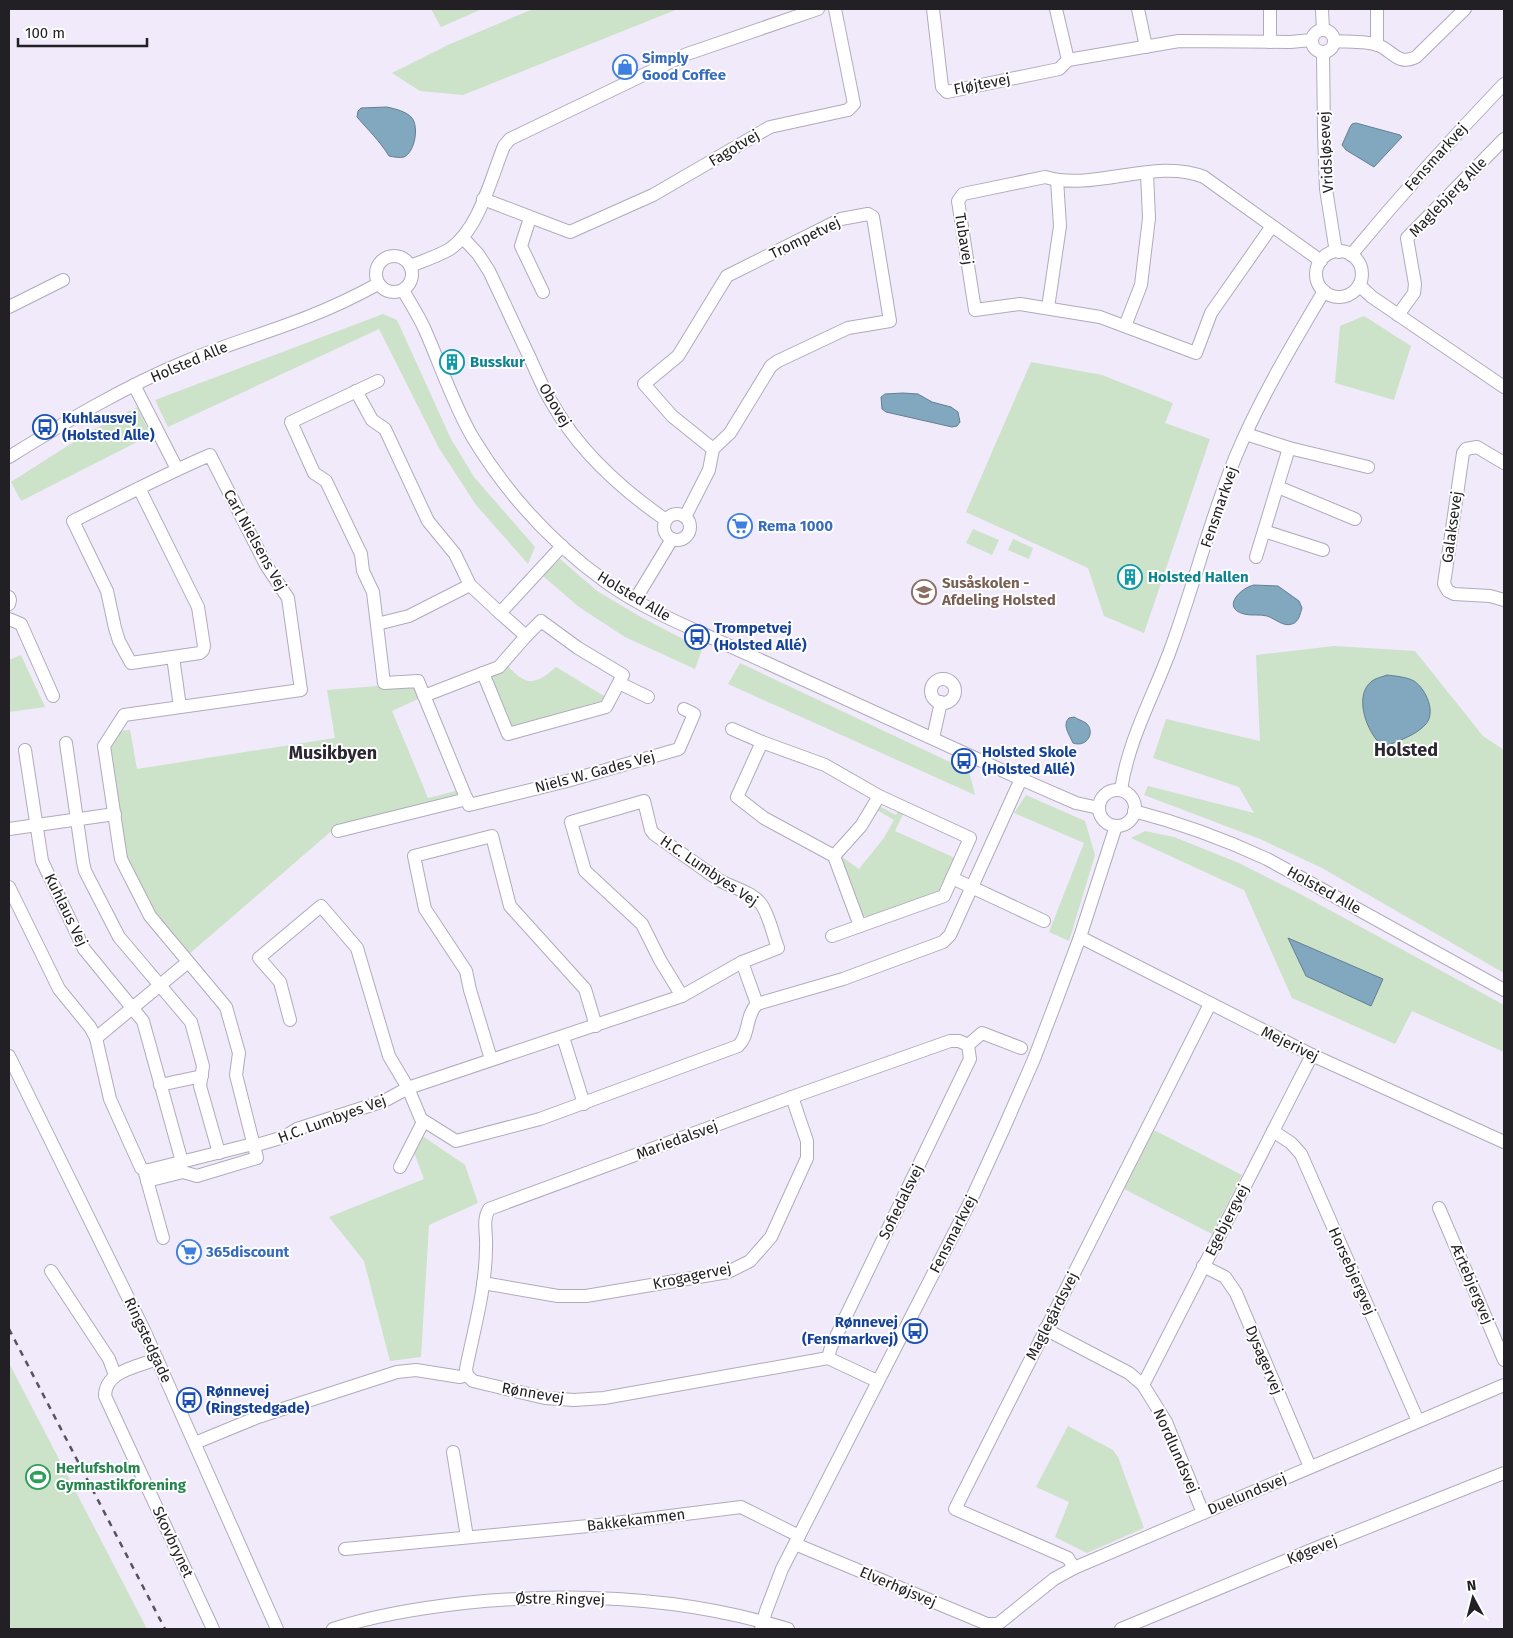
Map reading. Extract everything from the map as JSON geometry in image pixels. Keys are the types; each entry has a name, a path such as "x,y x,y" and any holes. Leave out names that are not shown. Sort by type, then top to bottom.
{"street":[{"path":"410,266 449,249 463,238 474,222 504,146 510,138 687,54 818,9"},
{"name":"Fagotvej","path":"483,199 566,231 575,230 653,195 770,127 848,110 854,104 835,9"},
{"name":"Fløjtevej","path":"933,9 942,87 947,92 1059,69 1068,60 1179,41 1270,42 1312,40"},
{"path":"1056,9 1068,60"},
{"path":"1138,9 1146,47"},
{"path":"1270,9 1270,42"},
{"path":"1322,9 1322,30"},
{"path":"1377,9 1377,45"},
{"path":"1334,41 1377,45 1399,59 1409,61 1416,57 1465,9"},
{"path":"1322,30 1332,34 1334,41 1332,47 1323,52 1314,47 1312,40 1315,34 1322,30"},
{"name":"Vridsløsevej","path":"1323,52 1326,188 1335,246 1338,252"},
{"name":"Fensmarkvej","path":"1352,255 1433,158 1504,84"},
{"name":"Maglebjerg Alle","path":"1398,315 1414,293 1415,284 1407,238 1409,234 1504,139"},
{"name":"Tubavej","path":"1272,226 1211,313 1196,353 1100,317 1020,304 975,310 958,201 963,194 1036,178 1076,180 1182,171 1204,177 1321,261"},
{"path":"1125,326 1141,285 1149,218 1147,173"},
{"path":"1048,308 1060,226 1057,180"},
{"name":"Trompetvej","path":"685,517 709,470 714,449 730,433 765,373 778,360 848,328 890,321 874,217 868,214 841,219 727,276 678,356 644,384 672,416 714,449"},
{"path":"530,218 521,246 542,292"},
{"name":"Obovej","path":"463,238 478,254 489,272 550,401 568,427 585,450 608,474 636,499 666,520"},
{"path":"1338,252 1352,255 1357,259 1362,272 1360,285 1350,295 1343,297 1336,297 1324,291 1317,280 1318,266 1321,261 1326,256 1338,252"},
{"path":"387,257 400,257 410,266 412,271 410,282 403,290 398,292 386,291 378,284 376,278 378,266 387,257"},
{"path":"9,307 63,280"},
{"name":"Holsted Alle","path":"9,457 80,414 134,385 190,360 344,302 378,284"},
{"path":"1360,285 1372,297 1504,386"},
{"name":"Holsted Alle","path":"403,290 424,328 455,402 473,437 496,473 522,505 562,546 606,582 659,614 1021,779 1076,802 1099,808"},
{"name":"Fensmarkvej","path":"1121,790 1133,742 1171,647 1223,490 1246,434 1285,357 1324,291"},
{"path":"378,381 290,422 314,473 326,481 362,554 363,571 373,592 384,683 418,682 467,799"},
{"path":"134,385 177,470"},
{"path":"356,391 372,420 385,429 428,521 455,554 470,586 526,636"},
{"path":"1246,434 1289,448 1368,467"},
{"name":"Galaksevej","path":"1504,463 1477,446 1466,449 1463,453 1444,584 1448,591 1454,594 1490,596 1504,600"},
{"path":"1256,557 1289,448"},
{"name":"Carl Nielsens Vej","path":"115,814 104,746 124,715 301,690 288,598 266,565 210,455 139,488 73,522 107,591 114,628 131,663 200,653 204,646 198,607 139,488"},
{"path":"1278,487 1355,519"},
{"path":"673,514 685,517 690,524 687,536 680,540 672,539 664,531 666,520 673,514"},
{"path":"1264,531 1323,550"},
{"path":"635,600 672,539"},
{"path":"500,613 562,546"},
{"path":"377,624 409,616 470,586"},
{"path":"9,597 9,604"},
{"path":"9,619 21,624 53,696"},
{"path":"424,696 483,673 499,667 541,621 578,648 623,675 606,707 508,734 483,673"},
{"path":"173,657 180,707"},
{"path":"619,683 648,697"},
{"path":"932,738 941,702"},
{"name":"Niels W. Gades Vej","path":"338,831 467,799 470,805 567,781 680,749 694,714 684,710"},
{"path":"732,729 825,765 879,796 970,838 944,896 832,936"},
{"path":"762,742 736,798 764,818 834,856 860,926"},
{"path":"66,743 85,870 112,927 191,1022 203,1066 200,1086 219,1153"},
{"name":"Kuhlaus Vej","path":"25,750 42,861 84,949 143,1021 182,1162"},
{"path":"290,1020 280,982 259,958 320,906 357,948 390,1056 408,1088 423,1122 456,1140 540,1119 738,1046 744,1038 751,1011 757,1004 843,979 942,942 950,936 1021,779"},
{"path":"1121,790 1133,799 1134,812 1128,822 1116,826 1102,818 1099,808 1105,794 1110,791 1121,790"},
{"path":"834,856 861,826 879,796"},
{"name":"H.C. Lumbyes Vej","path":"253,1145 284,1137 297,1129 384,1101 408,1088 682,996 742,962 778,948 762,905 742,891 719,880 654,834 651,830 644,801 572,822 585,871 642,924 660,960 682,996"},
{"name":"Holsted Alle","path":"1134,812 1189,827 1236,844 1267,859 1504,990"},
{"path":"9,830 115,814 121,859 150,916 226,1007 239,1053 236,1075 257,1158 197,1176 183,1172 146,1176"},
{"name":"Fensmarkvej","path":"763,1625 782,1569 971,1200 1034,1059 1080,937 1116,826"},
{"path":"491,1060 466,971 425,909 414,856 492,836 510,906 585,989 596,1026"},
{"path":"952,878 1044,921"},
{"path":"9,887 59,989 90,1027 96,1038 110,1099 138,1164 146,1176 163,1238"},
{"name":"Mejerivej","path":"1080,937 1312,1055 1504,1142"},
{"path":"96,1038 188,962"},
{"path":"742,962 757,1004"},
{"name":"Maglegårdsvej","path":"1074,1568 1068,1558 955,1509 1210,1004"},
{"path":"968,1045 982,1033 1021,1048"},
{"path":"563,1037 584,1104"},
{"name":"Mariedalsvej","path":"467,1375 466,1369 483,1283 486,1247 484,1217 489,1209 950,1041 959,1041 968,1045"},
{"name":"Sofiedalsvej","path":"828,1358 831,1347 970,1059 968,1045"},
{"name":"Egebjergvej","path":"1143,1385 1312,1055"},
{"name":"Ringstedgade","path":"9,1056 14,1076 110,1260 157,1359 277,1629"},
{"path":"160,1085 202,1076"},
{"name":"Krogagervej","path":"483,1283 558,1296 586,1296 728,1272 750,1261 771,1237 807,1158 807,1141 792,1097"},
{"path":"400,1167 423,1122"},
{"name":"Horsebjergvej","path":"1272,1131 1291,1143 1301,1154 1418,1421"},
{"path":"146,1176 182,1162 253,1145"},
{"name":"Ærtebjergvej","path":"1439,1208 1504,1360"},
{"name":"Dysagervej","path":"1204,1266 1225,1277 1236,1292 1310,1467"},
{"path":"51,1271 109,1360 115,1375 157,1359"},
{"name":"Nordlundsvej","path":"1045,1329 1129,1373 1143,1385 1166,1422 1203,1513"},
{"path":"828,1358 877,1381"},
{"name":"Rønnevej","path":"195,1443 258,1417 397,1372 416,1370 460,1377 467,1375 473,1381 544,1398 574,1400 604,1398 828,1358"},
{"name":"Skovbrynet","path":"115,1375 106,1384 105,1396 213,1629"},
{"name":"Duelundsvej","path":"1001,1623 1044,1586 1074,1568 1504,1385"},
{"path":"453,1452 467,1537"},
{"name":"Køgevej","path":"1120,1629 1504,1473"},
{"name":"Bakkekammen","path":"346,1549 599,1525 741,1507 797,1540"},
{"name":"Elverhøjsvej","path":"797,1540 987,1624 1001,1623"},
{"name":"Østre Ringvej","path":"333,1629 376,1617 427,1607 509,1598 583,1598 645,1602 705,1610 763,1625 788,1629"}],"green space":[{"path":"431,9 482,9 441,27"},
{"path":"533,9 678,9 463,95 420,91 392,73 448,45"},
{"path":"383,314 397,320 451,439 474,477 535,547 528,564 476,505 439,448 379,329 168,427 155,400"},
{"path":"1364,316 1411,346 1394,400 1335,383 1340,326"},
{"path":"1031,362 1102,375 1173,403 1165,423 1210,439 1144,633 1104,616 1088,568 966,512"},
{"path":"137,407 151,435 21,501 11,482 91,431"},
{"path":"973,529 999,540 992,555 966,543"},
{"path":"1013,539 1033,548 1029,559 1008,550"},
{"path":"560,559 597,591 639,616 702,649 695,669 625,637 579,607 543,576"},
{"path":"1334,646 1415,651 1483,736 1504,750 1504,973 1322,868 1260,839 1144,795 1148,786 1254,813 1239,787 1153,758 1166,719 1260,741 1256,655"},
{"path":"21,655 45,707 9,712 9,660"},
{"path":"740,663 969,771 975,795 728,684"},
{"path":"507,665 520,677 531,681 543,677 556,667 604,696 601,701 513,726 507,723 490,675"},
{"path":"416,683 422,697 392,711 428,798 460,790 461,793 336,827 188,955 154,916 125,854 108,748 118,731 130,730 137,769 335,738 327,690"},
{"path":"1026,795 1085,821 1095,855 1069,941 1049,932 1084,843 1014,813"},
{"path":"879,806 896,815 899,810 904,812 895,831 955,858 941,890 868,917 861,915 840,861 842,857 859,869 884,838 894,820 877,810"},
{"path":"1145,831 1174,837 1239,863 1302,895 1504,1005 1504,1052 1412,1011 1395,1044 1292,998 1244,890 1131,838"},
{"path":"1154,1130 1242,1175 1212,1234 1124,1189"},
{"path":"421,1135 465,1165 478,1203 429,1225 421,1357 390,1361 364,1261 329,1217 424,1179 413,1150"},
{"name":"Herlufsholm Gymnastikforening","path":"9,1363 147,1629 9,1629"},
{"path":"1068,1426 1113,1450 1118,1457 1144,1528 1087,1553 1055,1537 1069,1502 1036,1487"}],"water":[{"path":"387,107 407,114 414,122 415,139 411,150 404,157 389,156 378,140 357,117 358,111 361,108"},
{"path":"1356,123 1402,137 1374,167 1346,150 1342,145 1350,127"},
{"path":"885,394 918,394 932,402 951,407 958,412 960,422 957,426 952,427 886,412 882,409 881,397"},
{"path":"1254,585 1278,586 1299,601 1302,608 1296,622 1289,625 1267,616 1247,615 1237,611 1233,603 1235,598 1243,590"},
{"path":"1387,675 1414,681 1426,695 1430,714 1421,729 1406,738 1384,747 1378,742 1368,725 1363,706 1363,696 1366,688 1372,681"},
{"path":"1074,717 1086,723 1090,731 1086,741 1078,744 1073,743 1066,724 1069,718"},
{"path":"1288,938 1383,979 1371,1006 1306,976"}],"railway":[{"path":"9,1329 165,1629"}],"place":[{"name":"Simply Good Coffee","path":"625,67"},
{"name":"Busskur","path":"452,362"},
{"name":"Kuhlausvej (Holsted Alle)","path":"45,427"},
{"name":"Rema 1000","path":"740,526"},
{"name":"Holsted Hallen","path":"1130,577"},
{"name":"Susåskolen - Afdeling Holsted","path":"924,592"},
{"name":"Trompetvej (Holsted Allé)","path":"697,637"},
{"name":"Holsted Skole (Holsted Allé)","path":"964,761"},
{"name":"365discount","path":"189,1252"},
{"name":"Rønnevej (Fensmarkvej)","path":"915,1331"},
{"name":"Rønnevej (Ringstedgade)","path":"189,1400"},
{"name":"Herlufsholm Gymnastikforening","path":"38,1477"}],"district":[{"name":"Holsted","path":"1406,750"},
{"name":"Musikbyen","path":"333,753"}]}
